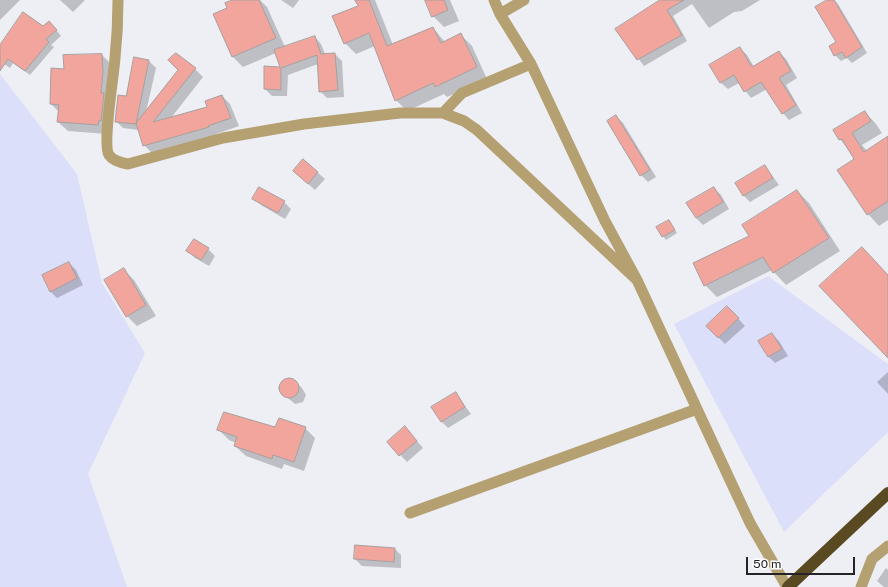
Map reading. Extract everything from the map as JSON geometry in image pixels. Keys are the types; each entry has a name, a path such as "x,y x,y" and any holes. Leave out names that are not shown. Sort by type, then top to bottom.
{"highway":[{"path":"788,587 888,493"}],"street":[{"path":"118,0 115,59 107,133 107,149 110,156 123,164 128,164 222,138 304,124 400,113 443,113 464,121 477,130 637,280"},
{"path":"494,0 500,14 531,64 605,222 637,280 750,523 788,587"},
{"path":"500,14 524,0"},
{"path":"443,113 462,93 531,64"},
{"path":"410,513 697,409"},
{"path":"861,587 872,559 888,546"}],"shaded area":[{"path":"0,74 77,174 102,283 145,353 88,474 127,587 0,587"},
{"path":"768,276 888,364 888,432 784,532 674,324"}],"building":[{"path":"233,0 259,0 276,38 232,57 213,14 227,8 225,3"},
{"path":"355,0 369,0 387,46 433,27 441,43 461,33 477,67 435,87 433,83 395,101 369,33 344,44 332,16 358,6"},
{"path":"425,0 444,0 448,10 432,17"},
{"path":"660,0 684,0 667,10 682,35 637,60 615,29"},
{"path":"827,0 834,0 862,47 846,58 842,52 834,56 829,46 836,42 815,7"},
{"path":"23,12 43,26 49,21 57,30 46,39 49,42 25,71 8,59 0,71 0,45"},
{"path":"315,36 321,54 335,53 338,90 319,92 317,55 281,68 281,90 264,89 264,66 280,67 274,50"},
{"path":"740,47 752,67 779,51 791,71 779,78 796,105 782,114 761,82 744,92 734,75 720,83 709,65"},
{"path":"176,53 196,68 153,122 207,107 205,101 222,95 231,118 208,126 209,127 143,146 136,123 178,70 168,60"},
{"path":"102,54 103,72 101,93 104,93 101,121 99,120 98,125 57,122 59,105 50,104 51,68 64,69 63,55"},
{"path":"134,57 149,60 136,124 115,122 118,95 126,96"},
{"path":"865,111 871,121 852,133 864,152 888,136 888,201 867,215 837,170 854,159 842,139 839,140 833,130"},
{"path":"616,115 650,170 640,176 607,121"},
{"path":"303,159 318,172 308,184 293,171"},
{"path":"765,165 773,178 743,196 735,183"},
{"path":"259,187 285,201 278,213 252,199"},
{"path":"714,187 723,202 696,218 686,203"},
{"path":"797,190 829,238 773,273 763,257 704,286 693,263 749,236 742,225"},
{"path":"669,220 675,230 662,237 656,227"},
{"path":"194,239 209,248 201,260 186,251"},
{"path":"862,247 888,275 888,358 819,286"},
{"path":"69,262 77,278 50,292 42,275"},
{"path":"124,268 146,305 126,317 104,280"},
{"path":"727,306 739,318 718,338 706,326"},
{"path":"772,333 782,349 768,357 758,341"},
{"path":"289,378 296,381 299,388 296,395 289,398 282,395 279,388 282,381"},
{"path":"456,392 465,407 441,422 431,407"},
{"path":"224,412 275,427 279,418 306,427 294,462 273,455 272,459 234,446 237,437 217,430"},
{"path":"405,426 417,441 399,456 387,442"},
{"path":"355,545 395,548 394,562 354,559"}]}
